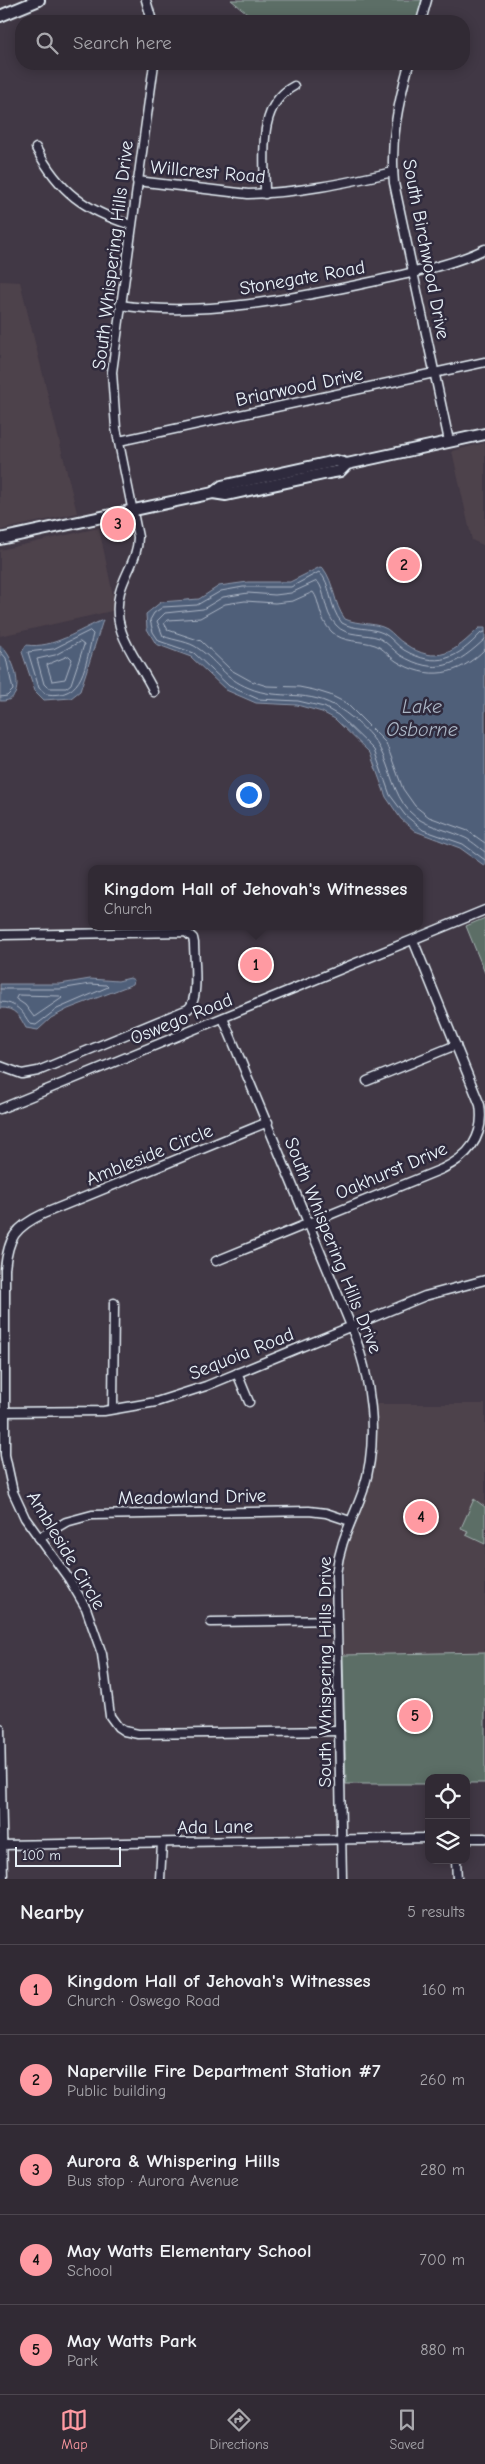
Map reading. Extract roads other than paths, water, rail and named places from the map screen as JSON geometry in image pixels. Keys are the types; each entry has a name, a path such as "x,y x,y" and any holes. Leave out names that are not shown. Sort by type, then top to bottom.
{"main road":[{"path":"0,16 39,0"},
{"path":"0,539 213,493 222,486 336,461 347,464 485,434"}],"street":[{"path":"146,0 150,15"},
{"path":"423,15 427,0"},
{"name":"South Whispering Hills Drive","path":"153,70 120,306 112,372 112,397 119,441 134,510 138,545 120,593 118,619 125,643 154,692"},
{"name":"South Birchwood Drive","path":"407,70 395,118 392,138 393,172 449,441"},
{"path":"265,194 266,123 281,96 294,86"},
{"path":"36,148 51,175 76,200 100,214 131,226"},
{"name":"Willcrest Road","path":"137,181 224,192 265,194 302,191 393,172"},
{"name":"Stonegate Road","path":"120,306 159,310 197,310 312,294 454,262 485,249"},
{"name":"Briarwood Drive","path":"119,441 485,362"},
{"name":"Oswego Road","path":"0,1109 485,910"},
{"path":"0,935 186,932 193,938 194,943 195,993 194,1002 188,1009 38,1071 22,1074 0,1066"},
{"name":"Oakhurst Drive","path":"216,1261 457,1162 481,1140 482,1122 480,1105 413,940"},
{"name":"South Whispering Hills Drive","path":"223,1018 352,1326 367,1378 370,1447 366,1480 338,1558 337,1620 342,1879"},
{"path":"368,1080 456,1045"},
{"name":"Ambleside Circle","path":"268,1122 43,1214 18,1229 10,1242 5,1269 2,1412 5,1455 12,1492 25,1518 69,1579 89,1615 102,1654 110,1716 118,1727 124,1731 138,1734 339,1731"},
{"name":"Sequoia Road","path":"2,1412 76,1412 114,1409 150,1403 184,1394 426,1296 485,1280"},
{"path":"114,1304 114,1409"},
{"path":"237,1373 249,1402"},
{"name":"Meadowland Drive","path":"39,1538 66,1522 92,1515 309,1510 326,1512 350,1521"},
{"path":"211,1622 337,1620"},
{"path":"0,1728 2,1879"},
{"name":"Ada Lane","path":"1,1845 425,1838"},
{"path":"470,1838 485,1838"},
{"path":"160,1879 162,1843"},
{"path":"456,1864 457,1879"}],"water":[{"name":"Lake Osborne","path":"320,567 327,574 338,607 345,619 377,625 387,629 416,651 436,655 445,653 462,644 479,628 485,628 485,866 460,848 415,831 401,819 386,797 370,753 335,719 322,712 297,705 256,703 226,690 191,657 156,644 147,629 146,614 161,602 199,599 219,586 248,582 290,582"},
{"path":"103,620 80,691 71,698 44,700 35,691 22,652 26,645 46,644 66,638"},
{"path":"0,645 10,658 14,668 17,687 15,694 9,700 0,701"},
{"path":"130,978 134,980 133,984 68,1009 51,1018 38,1030 26,1028 13,1011 0,1008 0,984 60,984 90,979 118,981"}],"place":[{"name":"Aurora & Whispering Hills","path":"118,524"},
{"name":"Naperville Fire Department Station #7","path":"404,565"},
{"name":"Kingdom Hall of Jehovah's Witnesses","path":"256,965"},
{"name":"May Watts Elementary School","path":"421,1517"},
{"name":"May Watts Park","path":"415,1716"}]}
